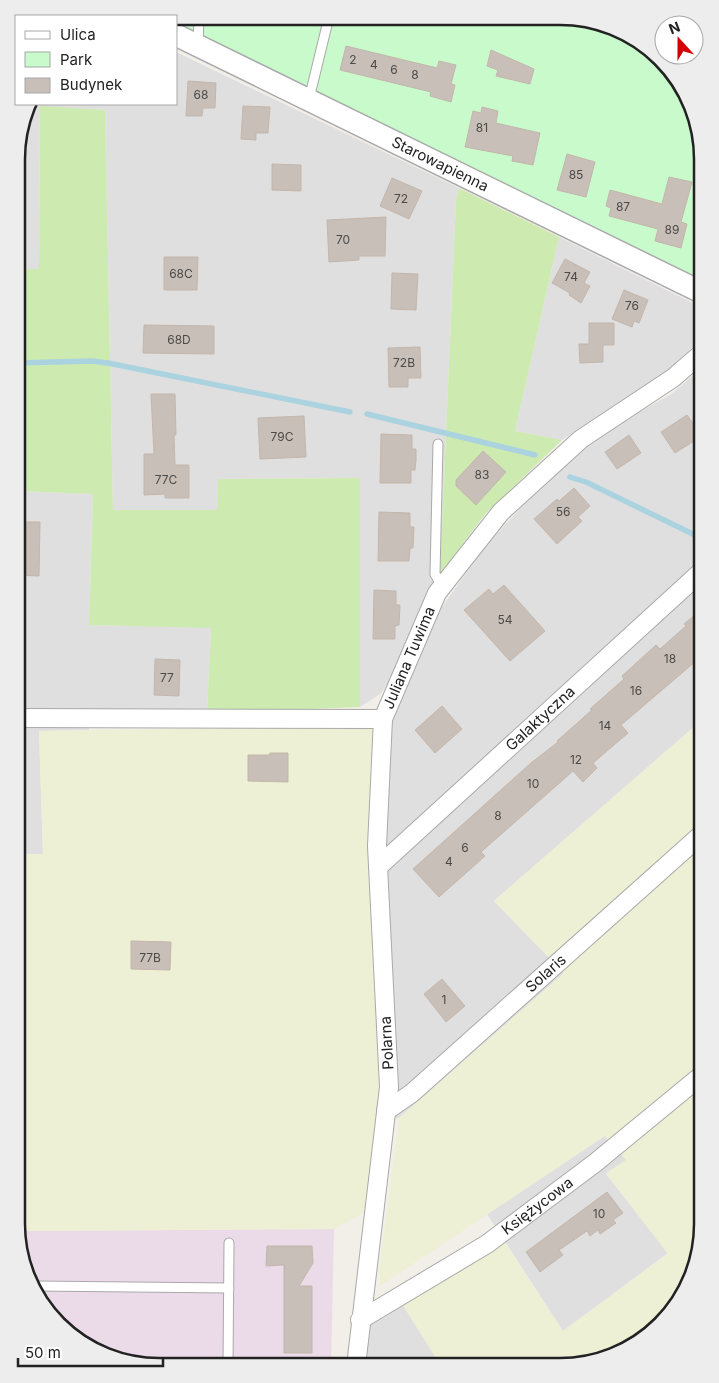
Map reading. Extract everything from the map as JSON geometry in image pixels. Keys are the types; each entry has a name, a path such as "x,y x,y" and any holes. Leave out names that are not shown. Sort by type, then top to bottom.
{"street":[{"name":"Starowapienna","path":"178,35 694,289"},
{"name":"Juliana Tuwima","path":"25,718 383,718 437,593 501,512 581,439 673,378 694,360"},
{"name":"Galaktyczna","path":"378,867 694,578"},
{"name":"Polarna","path":"357,1358 389,1087 377,846 383,718"},
{"name":"Solaris","path":"386,1111 412,1093 694,840"},
{"name":"Księżycowa","path":"360,1320 486,1244 595,1163 694,1082"}],"lane":[{"path":"198,45 199,25"},
{"path":"309,99 326,25"},
{"path":"438,444 435,574 442,587"},
{"path":"228,1358 229,1243"},
{"path":"41,1286 229,1288"}],"shaded area":[{"path":"178,53 459,188 456,200 440,574 398,670 380,694 360,707 360,478 218,479 217,510 113,511 105,110 40,107 39,269 25,269 26,141 36,105 178,105"},
{"path":"559,237 694,304 694,346 664,374 562,440 515,431"},
{"path":"694,375 694,727 494,901 564,973 399,1118 377,1120 375,726 444,604 487,544 564,462 604,431 670,395"},
{"path":"25,491 93,494 89,625 211,627 207,713 89,712 89,730 39,731 43,854 25,854"},
{"path":"605,1135 626,1160 606,1174 668,1253 563,1331 487,1214"},
{"path":"334,1229 331,1358 159,1358 141,1357 116,1351 84,1335 58,1312 48,1299 32,1267 25,1231"},
{"path":"401,1302 436,1358 364,1358 366,1322"}],"green space":[{"path":"178,25 560,25 578,26 603,32 635,48 661,71 671,84 687,116 694,159 694,287 178,30"},
{"path":"40,106 105,110 113,510 217,510 218,479 360,478 360,707 207,713 211,628 89,625 93,494 25,491 25,269 39,269"},
{"path":"459,188 559,237 515,431 562,440 486,513 440,574 456,200"},
{"path":"375,726 381,1081 365,1212 334,1229 25,1231 25,854 43,854 39,731"},
{"path":"694,727 694,1233 691,1250 687,1267 680,1283 671,1299 655,1319 635,1335 619,1344 603,1351 578,1357 436,1358 401,1302 503,1240 563,1331 668,1254 606,1173 626,1160 605,1136 380,1286 379,1272 399,1118 564,973 494,901"}],"building":[{"path":"346,46 437,68 439,61 456,65 451,84 455,85 451,102 430,96 431,92 340,70"},
{"path":"491,50 534,69 530,84 496,76 498,70 487,66"},
{"path":"188,81 216,83 215,108 203,108 202,116 186,116"},
{"path":"243,106 270,107 268,133 256,133 256,140 241,139"},
{"path":"482,107 498,111 496,123 540,133 533,165 512,161 513,156 465,147 473,111 481,113"},
{"path":"567,154 595,162 586,197 557,190"},
{"path":"272,164 301,165 301,191 272,190"},
{"path":"669,177 692,182 681,222 687,224 681,248 655,241 658,229 609,216 611,208 606,206 610,190 662,204"},
{"path":"392,178 422,191 409,219 380,206"},
{"path":"386,217 385,256 359,256 359,260 329,262 327,220"},
{"path":"164,257 198,257 197,290 164,290"},
{"path":"565,259 590,272 584,283 590,286 581,303 569,295 570,293 552,283"},
{"path":"392,273 418,274 416,310 391,309"},
{"path":"624,290 648,300 639,323 634,321 632,327 612,319"},
{"path":"589,323 614,323 614,345 603,345 603,362 580,363 579,344 589,344"},
{"path":"144,325 214,326 214,354 143,353"},
{"path":"420,347 421,378 408,378 408,387 389,387 388,348"},
{"path":"151,394 175,394 175,465 189,465 189,498 165,498 165,494 144,495 144,454 154,454"},
{"path":"687,415 694,425 694,441 675,453 661,432"},
{"path":"304,416 306,457 260,459 258,418"},
{"path":"381,434 412,435 412,449 416,449 416,460 415,470 411,470 411,483 380,483"},
{"path":"629,435 641,453 617,469 605,452"},
{"path":"483,451 506,472 476,505 456,486 456,480"},
{"path":"574,488 590,506 578,517 582,521 557,544 534,519 557,499 559,501"},
{"path":"379,512 410,513 410,527 414,527 413,548 410,548 409,561 378,561"},
{"path":"25,522 40,522 39,576 25,575"},
{"path":"504,585 545,631 510,661 464,610 489,589 493,594"},
{"path":"374,590 396,591 396,605 400,605 399,625 395,626 395,639 373,639"},
{"path":"694,616 694,663 621,725 628,733 593,763 597,768 583,782 573,771 481,852 485,856 439,897 413,869 531,763 558,742 592,710 590,709 624,679 622,676 656,645 660,649 686,626 684,624"},
{"path":"155,659 180,660 179,696 154,695"},
{"path":"442,706 462,729 435,753 415,730"},
{"path":"270,753 288,753 288,782 248,781 248,755 269,755"},
{"path":"131,941 171,942 170,970 131,969"},
{"path":"442,979 465,1006 446,1022 424,994"},
{"path":"607,1192 623,1213 613,1220 616,1223 600,1234 598,1230 590,1236 587,1231 559,1250 563,1255 540,1272 526,1252"},
{"path":"267,1246 312,1246 313,1263 299,1286 312,1286 312,1353 284,1353 284,1265 266,1266"}],"waterway":[{"path":"25,363 92,361 108,363 350,412"},
{"path":"367,414 535,455"},
{"path":"570,477 586,482 694,535"}]}
